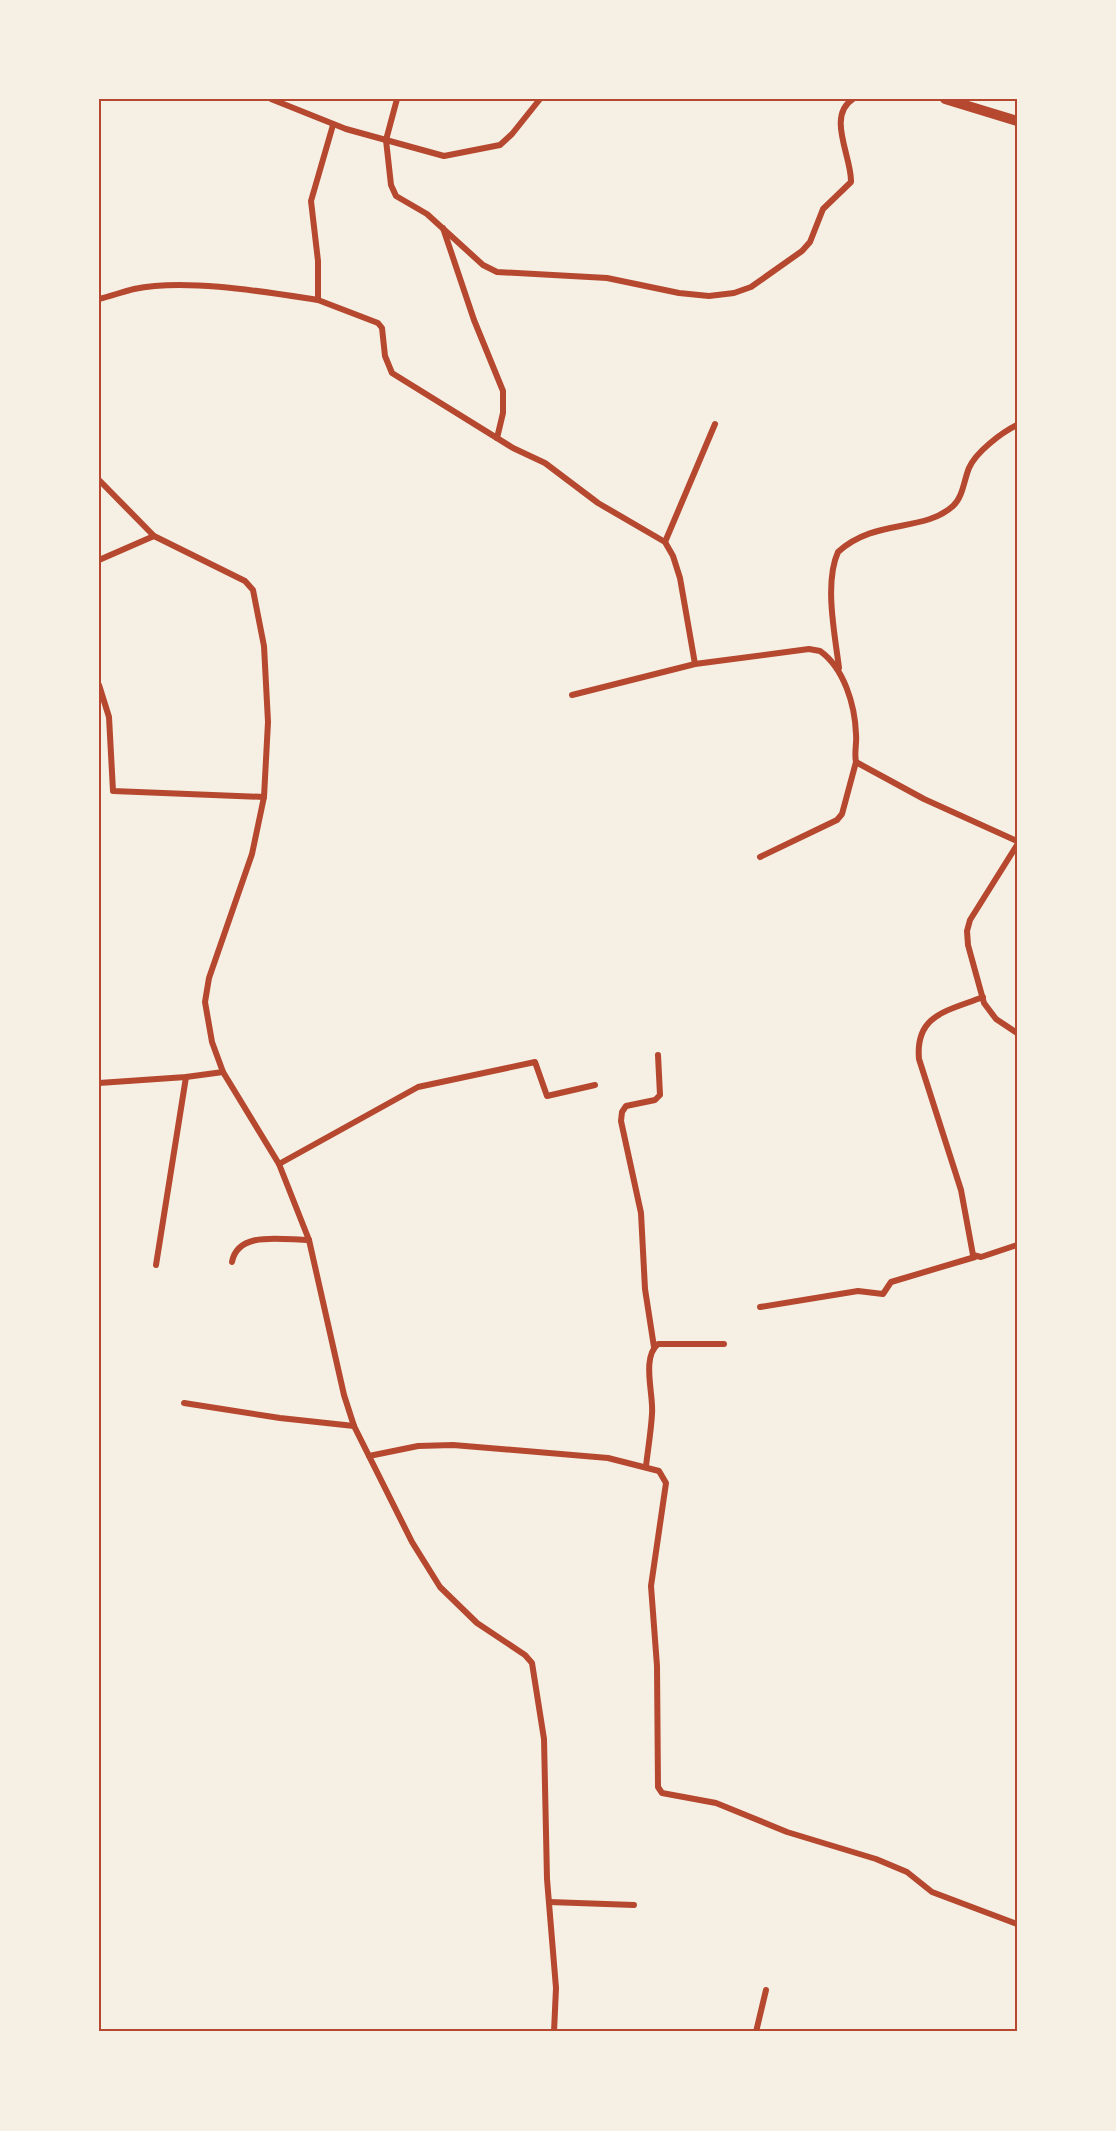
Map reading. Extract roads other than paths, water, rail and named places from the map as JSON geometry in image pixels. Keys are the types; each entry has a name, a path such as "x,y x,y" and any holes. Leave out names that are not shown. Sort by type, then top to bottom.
{"street":[{"path":"272,99 333,125 444,156 500,145 512,134 540,99"},
{"path":"397,99 386,140 391,185 396,196 442,225 483,265 497,272 607,278 679,293 709,296 734,293 751,287 802,251 810,242 823,209 851,182 840,118 848,102 853,99"},
{"path":"945,99 1017,120"},
{"path":"318,300 318,261 311,201 333,125"},
{"path":"442,225 474,320 503,391 503,413 497,438"},
{"path":"99,299 136,288 214,287 318,300 378,323 382,328 387,366 392,373 497,438 545,463 598,503 664,542 673,556 680,578 695,664"},
{"path":"664,542 715,424"},
{"path":"760,857 837,820 842,814 856,762 854,751 856,735 851,708 839,671 832,610 834,560 838,552 862,534 888,526 926,520 953,506 959,498 970,465 988,447 1017,425"},
{"path":"99,480 154,536 245,581 254,590 264,646 268,723 264,797 252,854 208,978 205,1002 212,1042 223,1072 279,1164 309,1240 344,1395 354,1426 412,1542 440,1587 477,1623 532,1663 544,1739 549,1902 556,1988 554,2032"},
{"path":"99,560 154,536"},
{"path":"572,695 695,664 809,650 820,651 839,671"},
{"path":"99,685 109,717 113,792 264,797"},
{"path":"856,762 924,800 1017,843 970,920 967,931 968,945 984,1003 996,1019 1017,1033"},
{"path":"975,1257 961,1191 919,1059 918,1038 922,1029 940,1015 983,997"},
{"path":"646,1466 653,1410 650,1361 654,1347 645,1289 645,1251 641,1213 621,1121 626,1106 655,1100 660,1095 658,1055"},
{"path":"279,1164 418,1087 535,1062 547,1096 595,1085"},
{"path":"99,1083 223,1072"},
{"path":"156,1265 186,1077"},
{"path":"232,1262 234,1252 241,1244 251,1240 309,1240"},
{"path":"760,1307 858,1291 879,1296 891,1282 1017,1245"},
{"path":"654,1347 658,1344 724,1344"},
{"path":"184,1403 280,1418 354,1426"},
{"path":"369,1456 418,1446 453,1445 608,1458 659,1471 666,1483 651,1597 657,1665 658,1787 662,1793 716,1803 787,1832 876,1859 907,1872 932,1892 1017,1924"},
{"path":"549,1902 634,1905"},
{"path":"756,2032 766,1990"}]}
